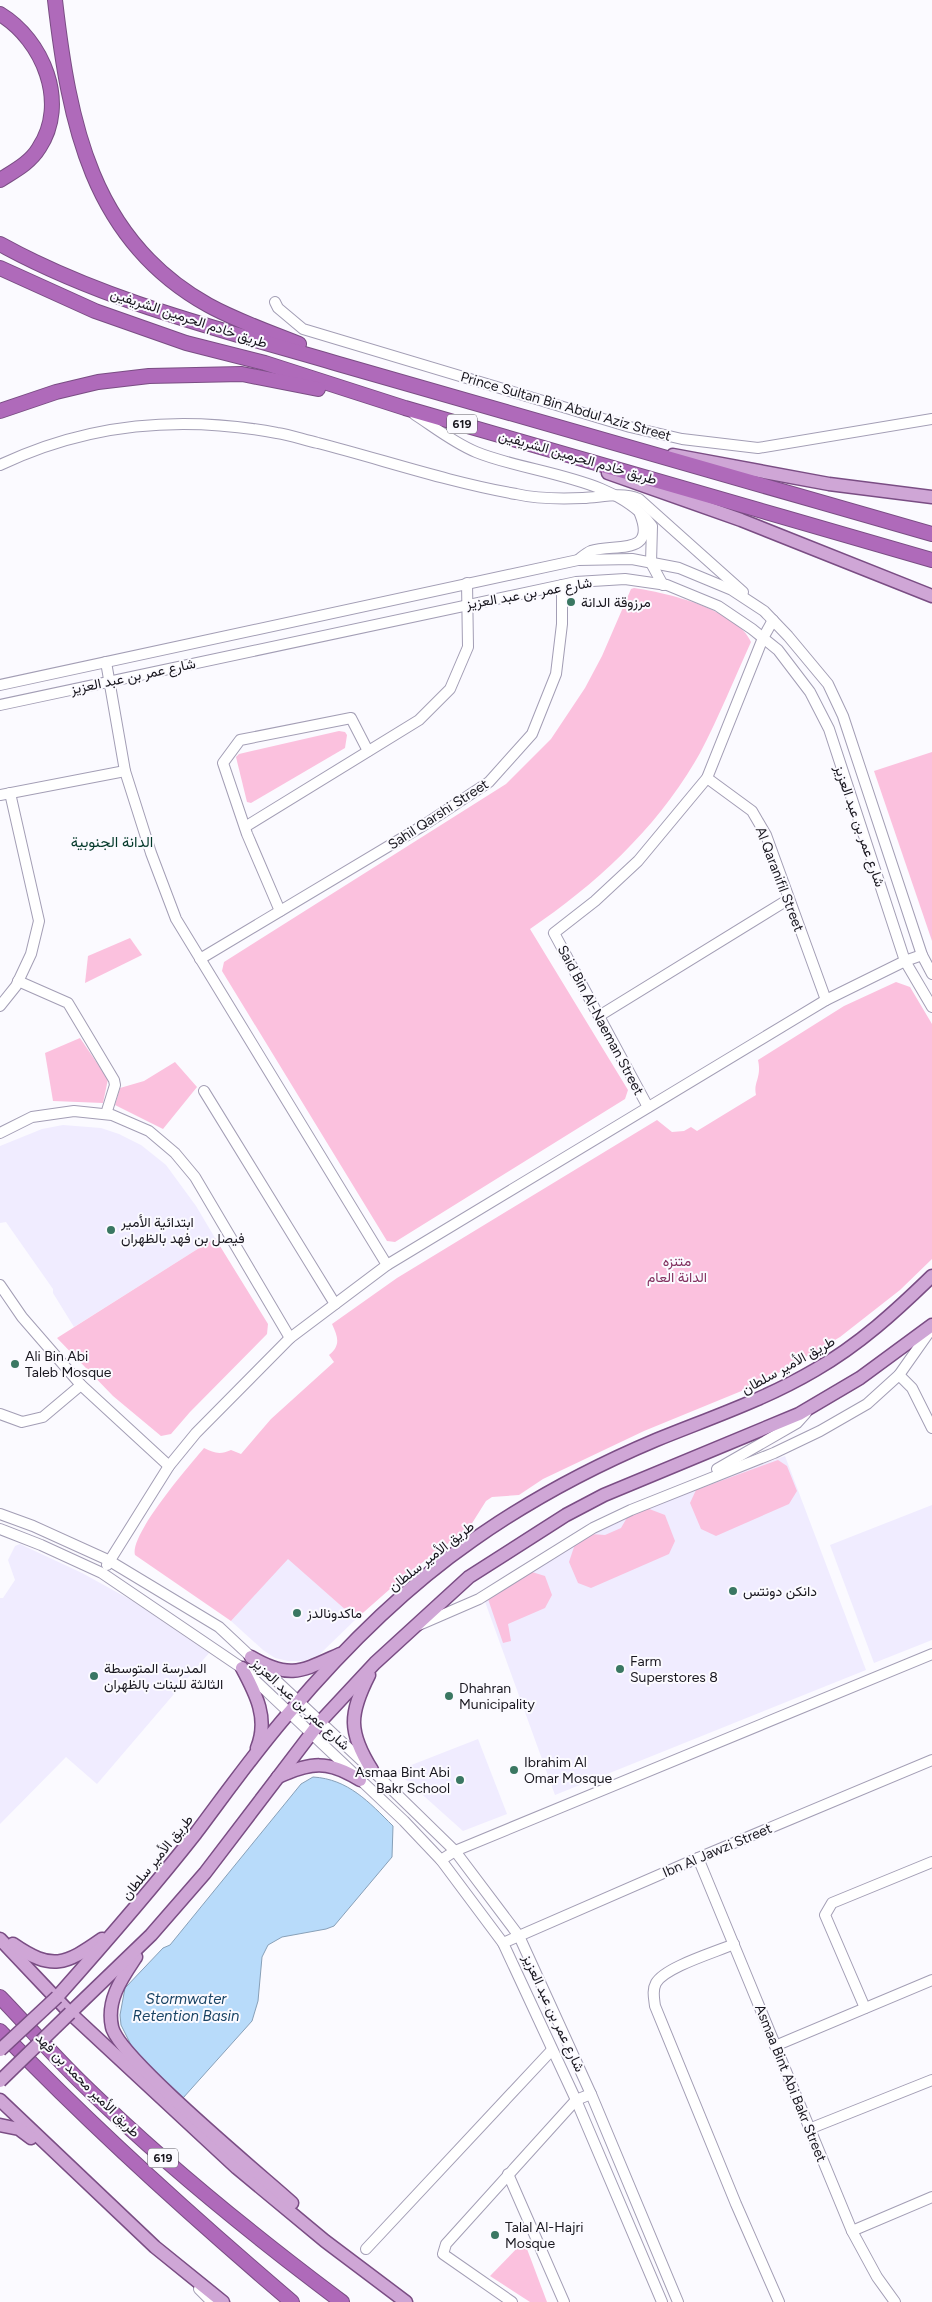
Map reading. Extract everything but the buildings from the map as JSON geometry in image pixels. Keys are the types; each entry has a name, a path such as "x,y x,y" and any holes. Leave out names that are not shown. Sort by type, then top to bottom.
{"highway":[{"path":"55,0 73,113 86,157 101,195 119,226 146,257 173,280 208,305 369,373"},
{"path":"0,14 16,23 36,48 48,76 51,100 50,125 39,148 21,167 0,180"},
{"name":"طريق خادم الحرمين الشريفين","path":"0,244 77,281 202,324 932,534"},
{"name":"طريق خادم الحرمين الشريفين","path":"0,268 95,311 186,343 264,364 405,408 932,560"},
{"path":"0,411 56,392 98,382 186,374 242,374 405,408"},
{"name":"طريق الأمير محمد بن فهد","path":"0,1997 88,2089 136,2134 262,2242 342,2302"},
{"name":"طريق الأمير محمد بن فهد","path":"0,2031 98,2129 204,2226 292,2302"}],"main road":[{"path":"470,426 667,493 932,596"},
{"path":"622,446 829,484 932,497"},
{"name":"طريق الأمير سلطان","path":"0,2050 57,1997 122,1924 288,1713 345,1652 412,1585 474,1539 562,1484 656,1440 748,1405 815,1370 857,1343 897,1310 932,1276"},
{"path":"325,2241 300,2210 175,2098 116,2038 112,2029 111,2004 119,1983 152,1935 235,1834 309,1733 374,1663 469,1577 566,1514 645,1476 811,1408 860,1378 932,1327"},
{"path":"251,1657 271,1669 293,1672 305,1670 345,1652"},
{"path":"372,1770 356,1740 353,1715 359,1695 374,1663"},
{"path":"242,1668 262,1711 262,1735 250,1762"},
{"path":"275,1778 301,1767 319,1764 342,1768 360,1780"},
{"path":"0,1937 37,1958 62,1962 75,1958 122,1924"},
{"path":"0,2081 152,1935"},
{"path":"0,1937 70,2013 237,2168 325,2241 406,2302"},
{"path":"0,2100 155,2247 224,2302"},
{"path":"0,2125 19,2129 75,2171"}],"street":[{"name":"Prince Sultan Bin Abdul Aziz Street","path":"275,302 278,308 303,329 630,427 682,439 758,448 932,419"},
{"path":"405,408 476,452 581,483 614,495 639,513 652,526 651,563 663,585"},
{"path":"0,465 62,441 100,430 144,424 185,423 224,425 279,433 360,454 464,485 519,495 556,499 626,494 639,499 773,620 828,684 843,716 922,955 932,974"},
{"path":"578,560 590,551 629,547 636,543 644,532 639,513"},
{"path":"0,685 578,560 632,559 679,568 732,590 764,612"},
{"name":"شارع عمر بن عبد العزيز","path":"0,705 562,585 625,579 663,585 718,606 763,638 778,650 810,692 829,729 905,961 932,1007"},
{"path":"245,827 419,720 450,689 468,647 466,583"},
{"name":"Sahil Qarshi Street","path":"200,959 424,825 489,782 532,734 556,674 562,624 562,585"},
{"name":"Said Bin Al-Naeman Street","path":"648,1107 554,933 595,901 638,861 707,778 763,638 773,620"},
{"path":"106,662 125,770 151,853 176,919 387,1265"},
{"path":"280,911 245,827 223,764 240,740 351,718 368,751"},
{"path":"0,1006 18,981 31,954 38,921 5,794 125,770"},
{"name":"Al Qaranifil Street","path":"707,778 752,812 766,835 826,1000"},
{"path":"599,1016 789,899"},
{"path":"102,1574 169,1466 216,1412 290,1338 335,1304 387,1265 826,1000 905,961 922,955"},
{"path":"18,981 68,1003 114,1080 115,1085 106,1114"},
{"path":"204,1091 335,1304"},
{"path":"0,1132 32,1117 74,1111 106,1114 149,1131 180,1159 195,1177 290,1338"},
{"path":"0,1285 22,1317 81,1386 169,1466"},
{"path":"411,1629 479,1599 593,1528 691,1485 774,1453 820,1431 867,1404 899,1375 932,1327"},
{"path":"899,1375 912,1388 932,1428"},
{"path":"0,1414 22,1422 43,1417 81,1386"},
{"path":"691,1485 797,1422 811,1408"},
{"name":"شارع عمر بن عبد العزيز","path":"0,1514 33,1526 110,1561 219,1627 372,1770 455,1851 519,1936 592,2094 678,2302"},
{"path":"0,1529 41,1545 102,1574 242,1668 441,1860 503,1943 551,2051 576,2100 662,2302"},
{"path":"441,1860 455,1851 932,1654"},
{"name":"Ibn Al Jawzi Street","path":"503,1943 698,1858 932,1760"},
{"name":"Asmaa Bint Abi Bakr Street","path":"698,1858 852,2231 877,2277 895,2302"},
{"path":"865,2008 825,1915 832,1903 932,1862"},
{"path":"734,1944 666,1972 656,1982 653,1994 655,2006 724,2177 779,2302"},
{"path":"776,2046 932,1980"},
{"path":"366,2249 551,2051"},
{"path":"810,2129 932,2080"},
{"path":"512,2302 443,2254 446,2244 576,2100 592,2094"},
{"path":"508,2174 564,2302"},
{"path":"852,2231 932,2197"},
{"path":"155,2247 212,2302"}],"shaded area":[{"name":"ابتدائية الأمير فيصل بن فهد بالظهران","path":"63,1125 101,1128 119,1134 141,1145 166,1165 196,1206 215,1238 74,1327 53,1293 53,1289 6,1222 0,1223 0,1146 42,1129"},
{"path":"785,1456 866,1670 555,1795 484,1599 594,1531 644,1507"},
{"path":"932,1505 932,1640 874,1663 830,1545"},
{"name":"المدرسة المتوسطة الثالثة للبنات بالظهران","path":"20,1544 82,1573 131,1600 209,1653 97,1784 66,1757 0,1824 0,1598 3,1598 15,1580 8,1560 15,1546"},
{"path":"288,1558 356,1619 319,1655 304,1661 288,1661 275,1658 263,1650 231,1621"},
{"path":"478,1739 507,1814 463,1831 396,1771"}],"green space":[{"path":"634,588 681,598 699,604 732,621 744,631 751,642 700,753 666,804 626,851 580,892 530,929 628,1090 625,1099 395,1242 387,1241 222,971 224,962 506,784 551,739 585,688 602,656 631,589"},
{"path":"339,731 345,732 347,735 345,748 251,803 247,802 236,757 239,754"},
{"path":"932,752 932,941 874,771"},
{"path":"130,938 142,955 85,983 88,956"},
{"name":"متنزه الدانة العام","path":"896,982 910,987 932,1024 932,1259 900,1290 840,1337 761,1383 644,1431 543,1479 519,1495 492,1497 486,1501 469,1528 407,1574 356,1619 288,1559 231,1621 135,1555 136,1545 141,1532 150,1517 204,1448 217,1453 231,1450 241,1454 271,1419 334,1362 329,1355 337,1344 336,1333 332,1324 397,1278 657,1120 672,1132 684,1131 691,1127 697,1131 756,1095 759,1071 758,1060 844,1006"},
{"path":"80,1038 108,1079 103,1103 53,1101 45,1053"},
{"path":"175,1062 197,1087 163,1129 115,1105 120,1088 144,1081"},
{"path":"215,1238 268,1324 267,1334 190,1412 171,1434 161,1436 113,1396 57,1338"},
{"path":"778,1460 787,1466 797,1491 789,1504 716,1536 701,1529 690,1503 696,1490"},
{"path":"644,1507 665,1515 675,1541 669,1554 591,1588 578,1583 569,1562 575,1544 591,1534 605,1535 621,1528 628,1516"},
{"path":"532,1572 545,1576 552,1595 545,1608 508,1624 511,1641 503,1643 488,1599"},
{"path":"524,2241 547,2302 530,2302 490,2276"}],"water":[{"name":"Stormwater Retention Basin","path":"313,1777 337,1782 357,1793 393,1826 392,1857 334,1926 282,1937 268,1945 262,1957 258,2001 252,2021 183,2098 135,2053 121,2025 120,2015 125,1988 163,1948 170,1945 301,1784"}],"place":[{"name":"مرزوقة الدانة","path":"571,602"},
{"name":"ابتدائية الأمير فيصل بن فهد بالظهران","path":"111,1230"},
{"name":"Ali Bin Abi Taleb Mosque","path":"15,1364"},
{"name":"دانكن دونتس","path":"733,1591"},
{"name":"ماكدونالدز","path":"297,1613"},
{"name":"Farm Superstores 8","path":"620,1669"},
{"name":"المدرسة المتوسطة الثالثة للبنات بالظهران","path":"94,1676"},
{"name":"Dhahran Municipality","path":"449,1696"},
{"name":"Ibrahim Al Omar Mosque","path":"514,1770"},
{"name":"Asmaa Bint Abi Bakr School","path":"460,1780"},
{"name":"Talal Al-Hajri Mosque","path":"495,2235"}],"district":[{"name":"الدانة الجنوبية","path":"112,842"}]}
